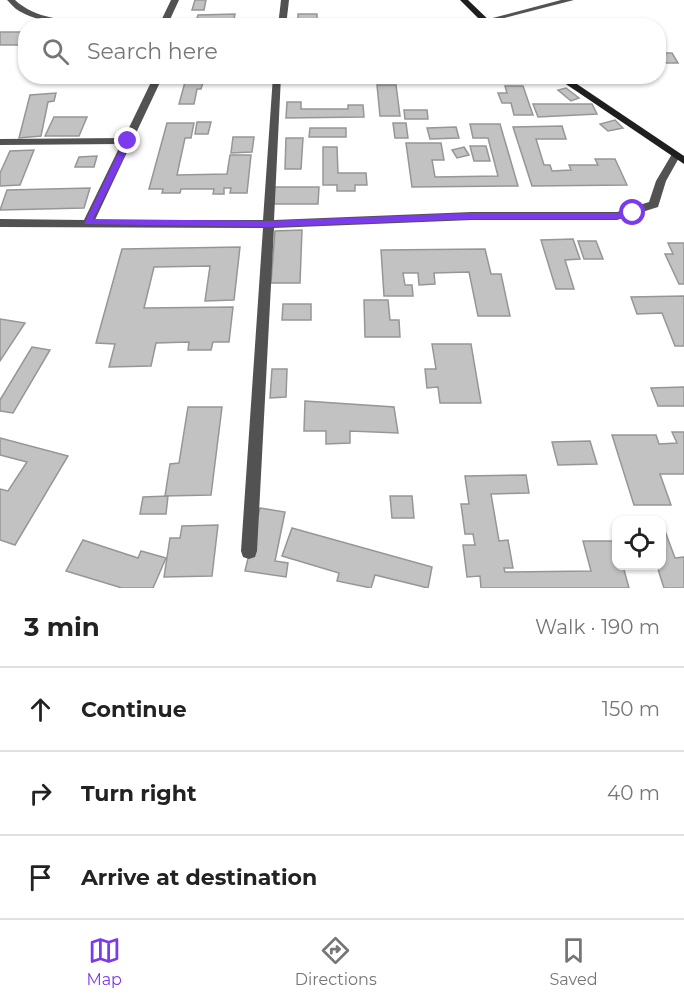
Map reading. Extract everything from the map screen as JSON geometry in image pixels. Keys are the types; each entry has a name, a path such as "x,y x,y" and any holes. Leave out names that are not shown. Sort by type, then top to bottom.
{"street":[{"path":"11,0 22,12 41,18"},
{"path":"167,18 175,0"},
{"path":"283,18 285,0"},
{"path":"465,0 483,18"},
{"path":"506,18 570,0"},
{"path":"88,222 155,84"},
{"path":"249,551 277,84"},
{"path":"0,223 269,224 472,216 617,216 654,204 661,181 680,159 570,84"},
{"path":"0,142 128,141"}],"building":[{"path":"195,0 206,0 204,10 192,10"},
{"path":"235,14 234,18 197,18 198,15"},
{"path":"298,14 317,14 317,18 298,18"},
{"path":"0,32 18,32 18,45 0,45"},
{"path":"666,53 672,53 678,63 666,63"},
{"path":"184,84 202,84 201,89 197,89 194,104 179,104"},
{"path":"377,85 396,85 400,116 380,116"},
{"path":"505,86 523,86 533,115 514,115 511,103 502,103 498,93 507,93"},
{"path":"566,88 579,98 571,101 558,90"},
{"path":"56,93 54,101 48,102 41,136 19,138 30,95"},
{"path":"287,102 301,102 301,109 348,109 348,105 363,105 364,117 286,118"},
{"path":"533,104 592,104 597,114 538,117"},
{"path":"404,110 427,110 428,119 405,119"},
{"path":"54,117 87,117 79,136 45,136"},
{"path":"615,120 623,128 608,131 600,124"},
{"path":"197,122 211,122 208,134 195,134"},
{"path":"167,123 194,123 191,138 185,138 177,175 227,174 230,155 251,155 247,193 230,193 231,188 224,188 224,194 213,194 214,189 181,189 180,193 162,193 163,189 149,189"},
{"path":"393,123 406,123 408,138 395,138"},
{"path":"470,124 500,124 518,186 412,187 406,143 441,143 444,160 432,160 435,177 498,176 488,138 473,138"},
{"path":"562,126 566,139 536,139 544,165 550,165 552,171 571,170 569,165 598,165 595,159 615,159 627,185 532,186 513,127"},
{"path":"456,127 459,138 430,139 427,128"},
{"path":"310,128 346,128 346,137 309,137"},
{"path":"233,137 254,137 252,152 231,153"},
{"path":"286,138 303,138 301,169 285,169"},
{"path":"470,146 486,146 490,161 474,161"},
{"path":"323,147 337,147 338,173 366,173 367,185 355,185 355,191 337,191 337,185 323,185"},
{"path":"464,147 469,155 457,158 452,150"},
{"path":"34,150 20,185 0,186 0,173 10,151"},
{"path":"97,156 94,167 75,167 79,157"},
{"path":"273,187 319,187 318,204 272,204"},
{"path":"90,188 84,208 0,210 7,190"},
{"path":"302,230 300,283 271,283 275,231"},
{"path":"573,239 580,259 565,260 574,289 556,289 541,240"},
{"path":"578,241 596,241 603,259 584,259"},
{"path":"668,243 684,243 684,284 679,284 665,254 673,254"},
{"path":"240,247 234,300 205,301 210,266 154,267 144,308 233,307 229,342 213,342 211,350 188,350 189,342 156,343 151,366 109,367 115,344 96,343 122,249"},
{"path":"485,249 491,274 501,274 510,316 478,316 469,272 434,273 435,284 419,285 418,273 403,273 405,285 412,285 413,296 384,296 381,250"},
{"path":"684,296 684,346 675,346 662,313 637,314 631,297"},
{"path":"364,300 388,300 390,320 399,320 400,337 365,337"},
{"path":"283,304 311,304 311,320 282,320"},
{"path":"0,319 25,323 0,361"},
{"path":"432,344 471,344 481,403 440,403 438,387 427,388 425,369 436,369"},
{"path":"32,347 50,350 13,413 0,411 0,400"},
{"path":"272,369 287,369 286,397 270,398"},
{"path":"684,387 684,406 658,406 651,388"},
{"path":"305,401 394,407 398,433 350,431 350,443 326,444 326,431 304,431"},
{"path":"188,407 222,407 211,495 165,496 170,464 179,463"},
{"path":"672,432 684,432 684,474 660,474 671,505 634,505 612,435 656,435 659,444 677,443"},
{"path":"0,438 68,456 15,545 0,540 0,489 8,491 27,462 0,455"},
{"path":"590,441 597,464 558,465 552,442"},
{"path":"526,475 529,493 491,494 499,541 508,540 513,568 504,568 505,572 591,571 583,541 612,541 612,570 624,570 629,588 481,588 480,576 467,577 463,545 475,545 473,534 465,534 461,504 469,504 465,476"},
{"path":"168,496 166,514 140,514 143,497"},
{"path":"390,496 412,496 414,518 392,518"},
{"path":"260,508 285,512 275,561 288,563 286,577 245,571"},
{"path":"218,525 212,576 164,577 170,538 180,538 182,526"},
{"path":"292,528 432,567 428,588 375,575 371,588 337,581 339,573 282,556"},
{"path":"666,534 675,558 684,557 684,588 664,588 658,570 666,570"},
{"path":"83,540 138,558 141,551 166,558 153,588 122,588 66,571"}],"route":[{"path":"128,141 88,222 269,224 472,216 617,216 633,213"}]}
